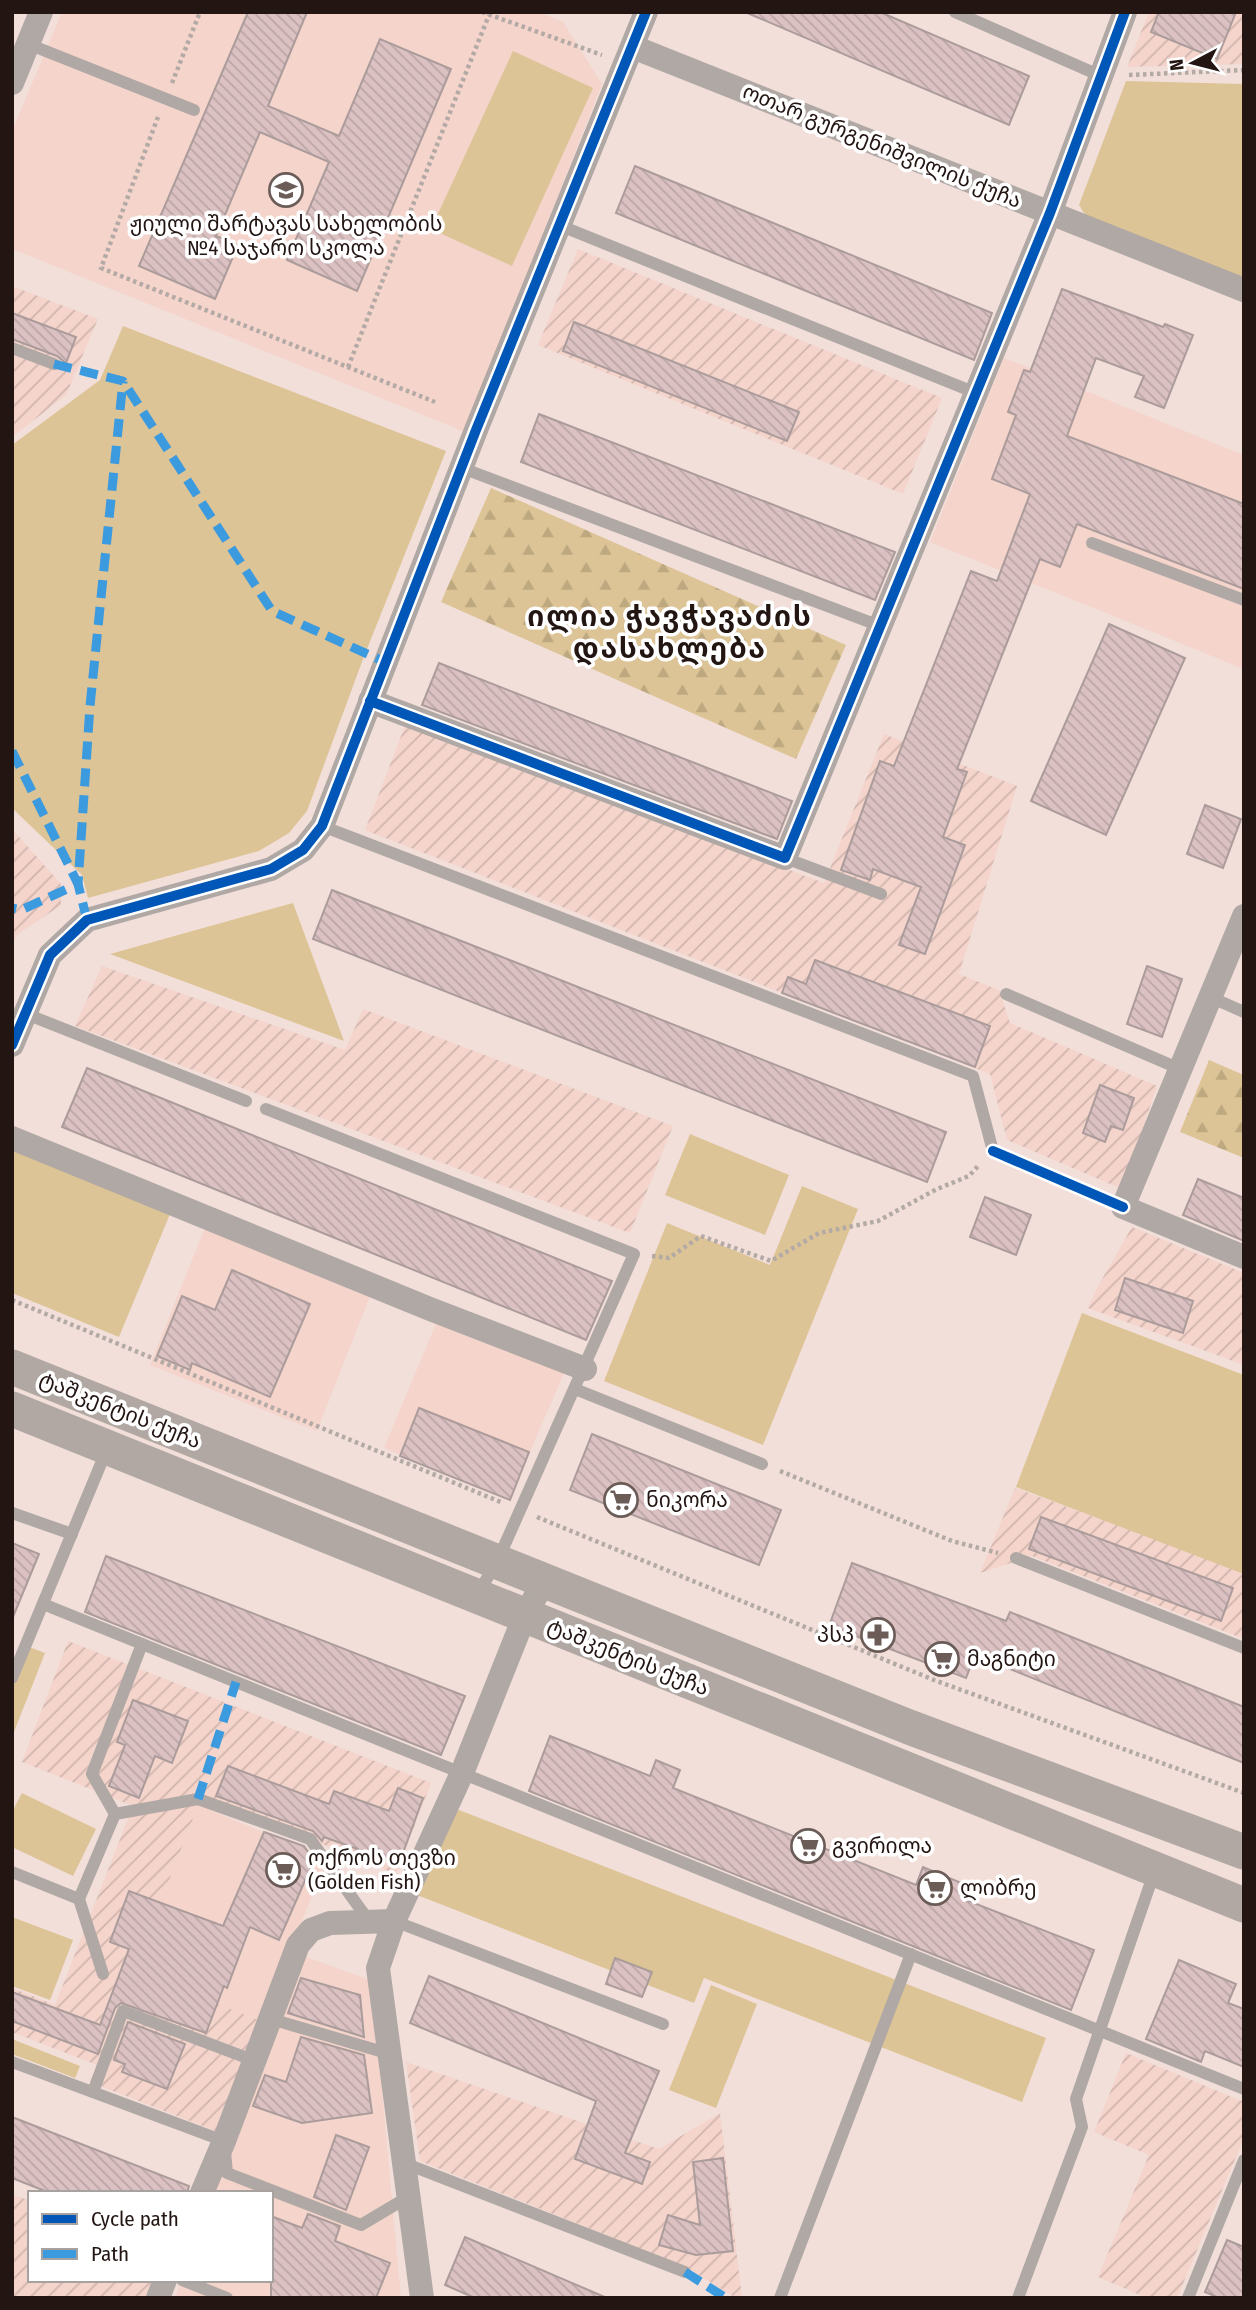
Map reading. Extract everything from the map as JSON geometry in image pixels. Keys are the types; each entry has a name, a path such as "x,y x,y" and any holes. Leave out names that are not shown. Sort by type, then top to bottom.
{"main road":[{"name":"ტაშკენტის ქუჩა","path":"12,1367 909,1727 1244,1852"},
{"name":"ტაშკენტის ქუჩა","path":"12,1409 1244,1905"}],"street":[{"path":"12,83 41,12"},
{"path":"12,1045 50,955 87,920 271,869 303,850 322,826 462,468 646,12"},
{"path":"370,701 785,858 1050,212 1125,12"},
{"name":"ოთარ გურგენიშვილის ქუჩა","path":"633,47 1244,290"},
{"path":"1244,916 1123,1207 1244,1257"},
{"path":"12,1138 430,1309 580,1379"},
{"path":"422,2298 379,1968 394,1921 462,1773 525,1615 545,1580"},
{"path":"203,2191 299,1945 311,1930 330,1923 394,1921"}],"lane":[{"path":"955,12 1101,76"},
{"path":"28,44 194,110"},
{"path":"561,226 976,393"},
{"path":"12,348 54,364"},
{"path":"462,468 880,626"},
{"path":"1092,543 1244,600"},
{"path":"322,826 973,1076 993,1151"},
{"path":"785,858 881,894"},
{"path":"1006,994 1180,1069"},
{"path":"1210,998 1244,1012"},
{"path":"26,1014 246,1101"},
{"path":"266,1109 634,1254 497,1562 476,1595"},
{"path":"580,1379 762,1464"},
{"path":"12,1678 108,1448"},
{"path":"12,1513 72,1534"},
{"path":"1016,1558 1244,1648"},
{"path":"43,1604 1244,2089"},
{"path":"115,1814 92,1774 142,1644"},
{"path":"115,1814 198,1799 310,1839 369,1922"},
{"path":"103,1974 79,1899 115,1814"},
{"path":"1017,2298 1082,2127 1076,2099 1155,1869"},
{"path":"12,1872 79,1899"},
{"path":"394,1921 663,2024"},
{"path":"780,2298 911,1954"},
{"path":"93,2092 123,2011 255,2060"},
{"path":"271,2019 390,2054"},
{"path":"12,2062 224,2141 227,2173 361,2225 408,2197"},
{"path":"1188,2298 1244,2160"},
{"path":"404,2163 685,2272"},
{"path":"187,2282 227,2298"}],"path":[{"path":"200,12 101,268 435,402"},
{"path":"482,12 605,56 633,47"},
{"path":"348,367 489,15"},
{"path":"1101,76 1244,70"},
{"path":"634,1254 669,1258 701,1236 771,1261 819,1233 878,1221 937,1189 969,1176 993,1151"},
{"path":"12,1300 934,1680 1244,1793"},
{"path":"762,1464 952,1541 1016,1558"}],"shaded area":[{"name":"ჟიული შარტავას სახელობის №4 საჯარო სკოლა","path":"62,12 539,12 563,22 602,84 465,432 12,249 12,131"},
{"path":"1149,12 1244,12 1244,64 1127,67"},
{"path":"578,249 942,398 903,494 538,345"},
{"path":"12,286 98,319 66,395 12,437"},
{"path":"1004,358 1244,455 1244,669 930,542"},
{"path":"405,726 824,883 884,734 1017,786 959,974 999,990 1010,1023 1157,1086 1122,1189 1007,1140 990,1074 365,830"},
{"path":"12,829 61,884 61,905 17,935 12,945"},
{"path":"102,966 345,1050 363,1009 673,1126 630,1233 75,1026"},
{"path":"206,1225 372,1291 317,1431 150,1365"},
{"path":"1132,1227 1244,1273 1244,1365 1088,1308"},
{"path":"437,1321 564,1373 509,1500 384,1448"},
{"path":"1015,1488 1244,1572 1244,1639 1032,1556 980,1573"},
{"path":"68,1641 431,1783 396,1874 202,1795 134,1971 261,2021 218,2132 90,2082 97,2065 12,2032 12,1988 55,2005 133,1806 22,1762"},
{"path":"198,1805 317,1855 323,1869 261,2021 133,1971"},
{"path":"304,1956 372,1981 401,2298 175,2298 181,2282 273,2282 273,2191 215,2191"},
{"path":"1126,2053 1244,2102 1244,2138 1177,2298 1147,2298 1098,2277 1149,2155 1094,2132"},
{"path":"406,2062 659,2149 720,2113 742,2298 736,2298 684,2266 420,2161"},
{"path":"12,2194 28,2200 28,2282 151,2282 145,2298 12,2298"}],"green space":[{"path":"513,51 593,88 512,266 431,229"},
{"path":"1126,81 1244,84 1244,280 1087,218 1079,205"},
{"path":"123,326 446,451 363,659 307,811 289,833 259,851 88,898 82,875 12,808 12,445 100,380"},
{"path":"491,488 846,645 796,759 441,602"},
{"path":"293,903 344,1041 110,954"},
{"path":"1209,1060 1244,1075 1244,1158 1180,1132"},
{"path":"690,1134 789,1175 765,1235 665,1195"},
{"path":"12,1148 170,1214 119,1337 12,1293"},
{"path":"802,1186 858,1209 763,1445 604,1381 667,1223 770,1265"},
{"path":"1082,1313 1244,1375 1244,1574 1016,1487"},
{"path":"29,1647 45,1653 12,1737 12,1688"},
{"path":"22,1793 96,1829 73,1876 12,1847 12,1812"},
{"path":"446,1805 1046,2038 1022,2102 704,1978 694,2003 412,1893"},
{"path":"12,1917 73,1940 50,2000 12,1986"},
{"path":"711,1985 757,2004 716,2108 669,2090"},
{"path":"12,2039 80,2066 75,2078 12,2054"}],"building":[{"path":"248,12 307,12 268,106 339,136 380,39 451,69 357,291 287,260 329,162 260,132 216,236 238,245 215,299 139,266"},
{"path":"745,12 880,12 1029,76 1009,125"},
{"path":"1159,12 1236,12 1217,59 1151,32"},
{"path":"635,166 992,313 974,360 616,213"},
{"path":"1062,289 1163,327 1165,324 1193,335 1164,408 1135,397 1144,376 1096,358 1067,436 1244,504 1244,589 1077,524 1060,567 1040,559 957,769 967,772 943,837 965,845 925,954 899,945 921,887 873,869 870,880 841,870 880,761 894,766 971,571 997,581 1030,494 992,479 1016,415 1008,412 1024,370 1030,372"},
{"path":"12,313 76,337 66,363 57,356 12,339"},
{"path":"574,322 799,412 787,441 563,351"},
{"path":"539,414 895,552 875,600 521,462"},
{"path":"1109,624 1185,658 1106,835 1031,801"},
{"path":"439,663 792,801 777,839 422,705"},
{"path":"1205,805 1241,819 1223,868 1187,854"},
{"path":"332,890 946,1132 927,1182 313,939"},
{"path":"815,960 990,1026 975,1067 782,993 788,977 806,984"},
{"path":"1147,966 1182,979 1162,1037 1127,1024"},
{"path":"87,1068 612,1281 586,1340 62,1127"},
{"path":"1100,1085 1134,1098 1123,1130 1111,1126 1105,1142 1083,1133"},
{"path":"1198,1179 1244,1198 1244,1241 1183,1215"},
{"path":"985,1197 1031,1215 1016,1255 970,1237"},
{"path":"232,1270 310,1304 270,1397 192,1363 190,1370 157,1356 182,1296 215,1310"},
{"path":"1125,1278 1193,1301 1183,1333 1115,1310"},
{"path":"419,1408 529,1452 510,1500 400,1456"},
{"path":"592,1434 781,1510 759,1565 570,1490"},
{"path":"1041,1517 1233,1588 1221,1621 1029,1549"},
{"path":"12,1543 39,1554 13,1617 12,1617"},
{"path":"106,1556 465,1696 441,1755 85,1612"},
{"path":"852,1563 1006,1621 1010,1612 1244,1707 1244,1763 975,1655 966,1678 829,1626"},
{"path":"133,1700 188,1721 172,1763 155,1756 139,1798 109,1786 125,1745 117,1742"},
{"path":"550,1736 650,1776 656,1760 680,1770 673,1788 916,1885 923,1867 971,1887 966,1900 1094,1950 1071,2010 529,1791"},
{"path":"228,1766 329,1804 334,1791 389,1811 398,1788 423,1798 399,1864 324,1837 322,1841 313,1831 216,1796"},
{"path":"264,1832 304,1846 314,1860 279,1940 250,1927 227,1988 224,1986 206,2033 121,2003 115,2008 98,2054 12,2021 12,1992 100,2025 129,1949 110,1942 129,1891 223,1926"},
{"path":"615,1958 652,1972 642,1997 606,1984"},
{"path":"1179,1960 1236,1984 1228,2003 1244,2009 1244,2067 1205,2051 1201,2062 1146,2039"},
{"path":"429,1976 659,2071 625,2153 650,2162 642,2184 575,2159 596,2101 410,2023"},
{"path":"301,1978 360,1995 364,2037 288,2013"},
{"path":"128,2022 185,2044 167,2089 122,2072 125,2064 114,2060"},
{"path":"301,2037 364,2055 372,2113 302,2123 253,2106 265,2075 286,2082"},
{"path":"12,2117 189,2186 188,2191 45,2191 12,2178"},
{"path":"336,2135 369,2147 346,2210 314,2197"},
{"path":"723,2158 733,2251 696,2255 659,2245 668,2215 700,2225 693,2162"},
{"path":"308,2214 340,2226 335,2241 390,2263 376,2298 271,2298 273,2217 302,2228"},
{"path":"465,2237 607,2298 475,2298 445,2285"},
{"path":"1227,2240 1244,2247 1244,2298 1219,2298 1205,2292"}],"marked path":[{"path":"54,364 123,381 272,611 385,662"},
{"path":"87,920 78,884 90,706 123,381"},
{"path":"12,751 78,884 21,910 12,908"},
{"path":"198,1799 236,1682"},
{"path":"685,2272 726,2298"}],"cycle path":[{"path":"12,1045 50,955 87,920 271,869 303,850 322,826 476,430 646,12"},
{"path":"370,701 785,858 1050,213 1125,12"},
{"path":"993,1151 1123,1207"}],"place":[{"name":"ჟიული შარტავას სახელობის №4 საჯარო სკოლა","path":"286,190"},
{"name":"ნიკორა","path":"621,1500"},
{"name":"პსპ","path":"878,1635"},
{"name":"მაგნიტი","path":"942,1659"},
{"name":"გვირილა","path":"808,1846"},
{"name":"ოქროს თევზი (Golden Fish)","path":"283,1870"},
{"name":"ლიბრე","path":"935,1888"}],"district":[{"name":"ილია ჭავჭავაძის დასახლება","path":"670,632"}]}
